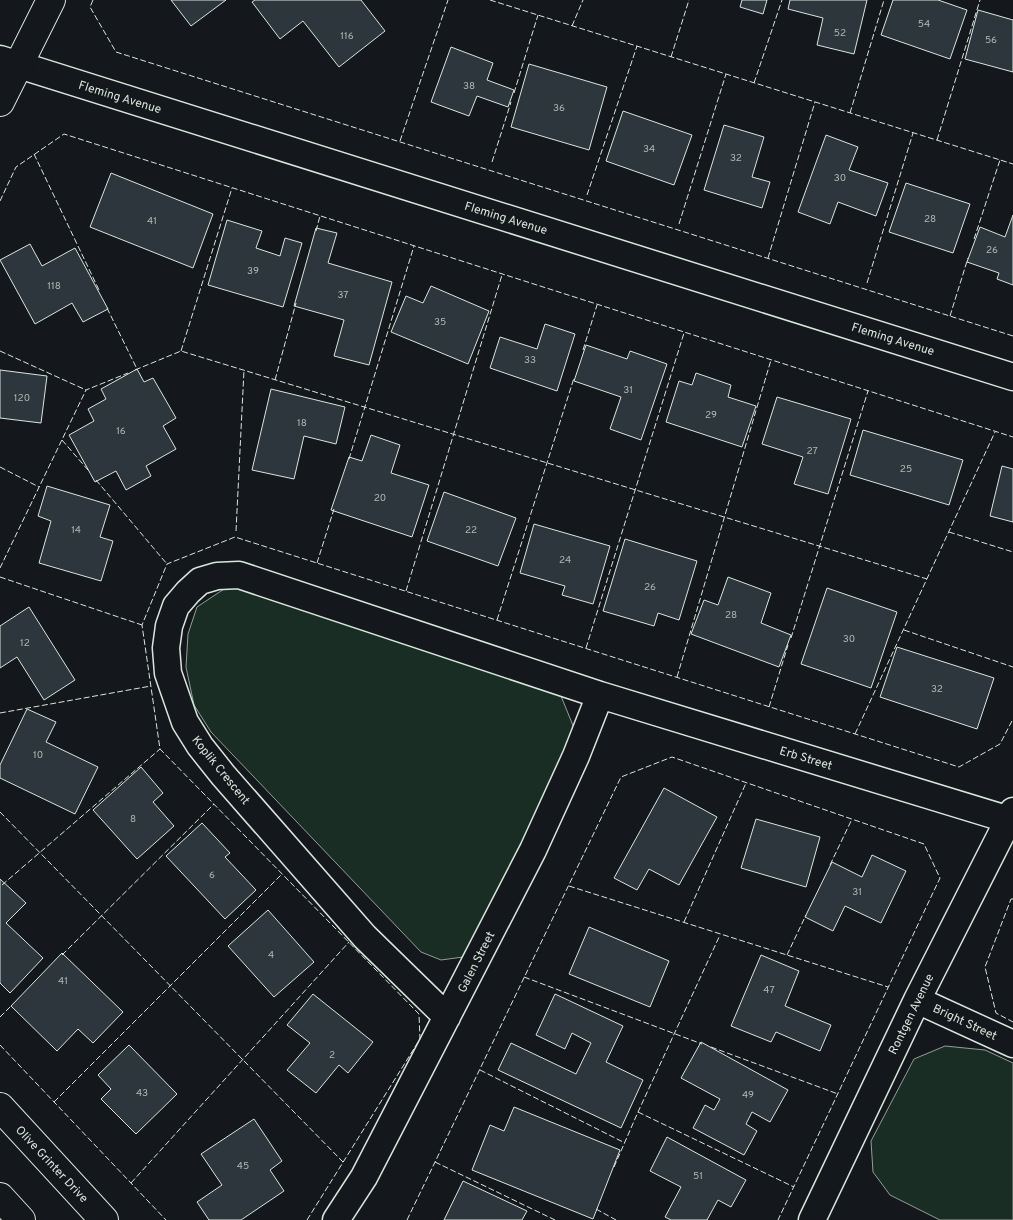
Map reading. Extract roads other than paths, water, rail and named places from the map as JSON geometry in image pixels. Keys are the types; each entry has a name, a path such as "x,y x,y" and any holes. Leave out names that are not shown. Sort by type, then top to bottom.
{"street":[{"path":"0,102 9,62 51,0"},
{"name":"Fleming Avenue","path":"9,62 1013,377"},
{"name":"Koplik Crescent","path":"447,1017 365,937 229,782 200,746 185,722 168,672 166,648 169,626 176,606 200,581 217,576 239,575 600,695"},
{"name":"Erb Street","path":"600,695 1012,817"},
{"name":"Galen Street","path":"336,1220 364,1177 533,850 576,756 600,695"},
{"name":"Rontgen Avenue","path":"812,1220 917,1000 1012,817"},
{"name":"Bright Street","path":"917,1000 1013,1044"},
{"name":"Olive Grinter Drive","path":"0,1107 104,1220"},
{"path":"0,1197 21,1220"}]}
